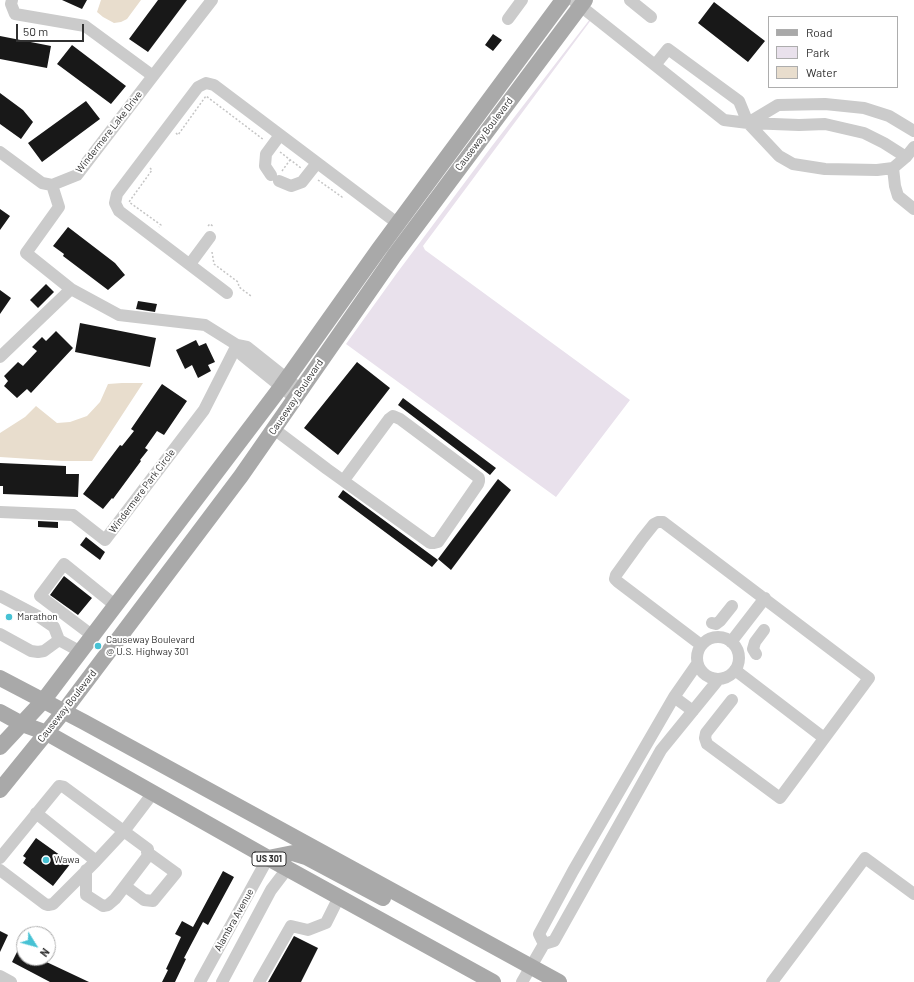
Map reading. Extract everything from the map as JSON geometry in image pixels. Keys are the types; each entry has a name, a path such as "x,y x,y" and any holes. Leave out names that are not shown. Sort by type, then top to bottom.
{"main road":[{"name":"Causeway Boulevard","path":"0,747 43,701 116,606 284,383 397,223 563,0"},
{"name":"Causeway Boulevard","path":"0,790 64,712 241,476 394,256 580,2"},
{"path":"0,678 559,982"},
{"name":"US 301","path":"0,712 22,724 47,733 287,869 493,982"},
{"path":"268,858 293,853 306,857 454,936 476,936"}],"street":[{"path":"12,0 11,4 15,14 85,26 153,76"},
{"name":"Windermere Lake Drive","path":"52,185 77,175 212,0"},
{"path":"508,20 522,0"},
{"path":"630,0 652,17"},
{"path":"580,2 724,120 748,123 799,125 825,124 864,133 884,143 906,157"},
{"path":"655,65 668,49 739,101 748,123 779,156 794,164 825,169 877,170 893,168 906,157 914,147"},
{"path":"228,293 119,211 115,203 117,194 198,87 206,83 214,85 397,223"},
{"path":"748,123 778,105 824,104 864,108 889,116 914,131"},
{"path":"280,135 266,154 264,166 276,177 291,186 302,182 317,163"},
{"path":"0,152 42,182 52,185 59,207 26,253 71,289 119,315 205,325 237,345 242,355 298,394"},
{"path":"893,168 894,186 898,196 914,209"},
{"path":"190,264 211,235"},
{"path":"0,357 71,289"},
{"name":"Windermere Park Circle","path":"0,512 73,515 105,540 204,410 237,345"},
{"path":"274,429 430,543 438,542 479,481 478,478 400,419 393,416 389,419 344,480"},
{"path":"701,645 615,579 616,575 654,524 658,522 663,522 870,678 780,798 707,744 705,738 706,733 732,700"},
{"path":"93,636 40,596 64,564 116,606"},
{"path":"0,596 44,620 54,627 60,640 81,652"},
{"path":"731,642 764,598"},
{"path":"712,623 716,624 720,621 732,606"},
{"path":"756,654 753,648 755,642 764,630"},
{"path":"0,634 31,651 38,652 44,651 60,640"},
{"path":"710,638 726,638 731,642 737,650 739,656 739,661 735,670 730,676 718,680 711,679 700,670 697,664 696,657 698,650 701,645 710,638"},
{"path":"544,944 539,934 573,871 674,697 697,664"},
{"path":"735,670 824,738"},
{"path":"522,982 544,944 554,941 661,750 718,680"},
{"path":"674,697 693,710"},
{"path":"0,858 59,786 64,786 148,849 147,857 115,899 108,905 103,906 86,895 86,870"},
{"path":"0,870 44,904 53,904 124,831 153,793"},
{"path":"36,813 96,861"},
{"path":"125,886 144,900 153,901 176,873 147,852"},
{"name":"Alambra Avenue","path":"200,982 268,858"},
{"path":"772,982 865,858 914,894"},
{"name":"Alambra Avenue","path":"222,982 271,890 287,869"},
{"path":"259,982 291,926 308,930 326,923 339,897"},
{"path":"0,976 11,982"}],"path":[{"path":"276,149 306,171"},
{"path":"276,177 290,160"},
{"path":"148,167 152,170 129,202 160,225 156,231"},
{"path":"211,235 214,264 238,282 239,287 251,296"}],"green space":[{"path":"590,19 591,20 423,246 425,250 630,400 556,497 346,344 492,146"}],"water":[{"path":"101,0 141,0 127,19 114,23 97,12"},
{"path":"143,383 92,461 62,461 0,457 0,433 25,417 36,406 57,423 70,422 87,416 100,402 108,384"}],"building":[{"path":"62,0 87,0 82,9"},
{"path":"158,0 187,0 148,52 129,39"},
{"path":"714,2 765,41 748,62 698,23"},
{"path":"493,34 502,40 493,51 485,45"},
{"path":"0,36 51,46 47,68 0,59"},
{"path":"72,45 126,86 111,104 57,64"},
{"path":"0,93 23,110 33,122 21,139 0,124"},
{"path":"86,101 100,119 42,162 28,143"},
{"path":"0,209 10,216 0,230"},
{"path":"68,227 115,263 125,275 108,290 63,256 64,254 53,246"},
{"path":"46,284 54,292 38,308 30,300"},
{"path":"0,290 11,298 0,314"},
{"path":"138,301 157,304 155,312 136,309"},
{"path":"80,323 156,338 150,367 75,352"},
{"path":"56,331 73,348 31,393 27,389 17,398 4,386 8,381 4,376 18,362 23,366 37,351 32,347 42,337 46,341"},
{"path":"196,340 199,346 206,343 215,362 208,365 211,371 198,378 192,365 185,369 176,350"},
{"path":"357,362 390,388 338,455 304,428"},
{"path":"162,384 187,401 164,435 157,431 145,448 148,450 140,460 141,461 113,499 112,498 103,509 83,494 120,445 122,446 134,431 131,429"},
{"path":"403,398 496,468 490,475 398,405"},
{"path":"0,463 66,466 66,474 79,474 78,497 3,494 3,486 0,486"},
{"path":"498,479 511,490 451,570 438,559"},
{"path":"343,490 438,560 432,567 338,497"},
{"path":"38,521 58,522 58,528 38,527"},
{"path":"86,537 105,552 100,560 80,545"},
{"path":"64,576 92,598 78,615 50,595"},
{"name":"Wawa","path":"36,838 71,863 53,886 23,863 26,858 23,856"},
{"path":"223,871 234,877 208,925 203,922 184,958 186,959 175,982 162,982 168,970 166,969 181,937 175,934 182,921 193,927"},
{"path":"0,931 8,935 0,952"},
{"path":"294,936 318,948 301,982 268,982"},
{"path":"16,954 16,964 12,962"},
{"path":"20,966 55,966 89,982 50,982"}],"place":[{"name":"Marathon","path":"9,617"},
{"name":"Causeway Boulevard @ U.S. Highway 301","path":"98,646"},
{"name":"Wawa","path":"46,860"}]}
